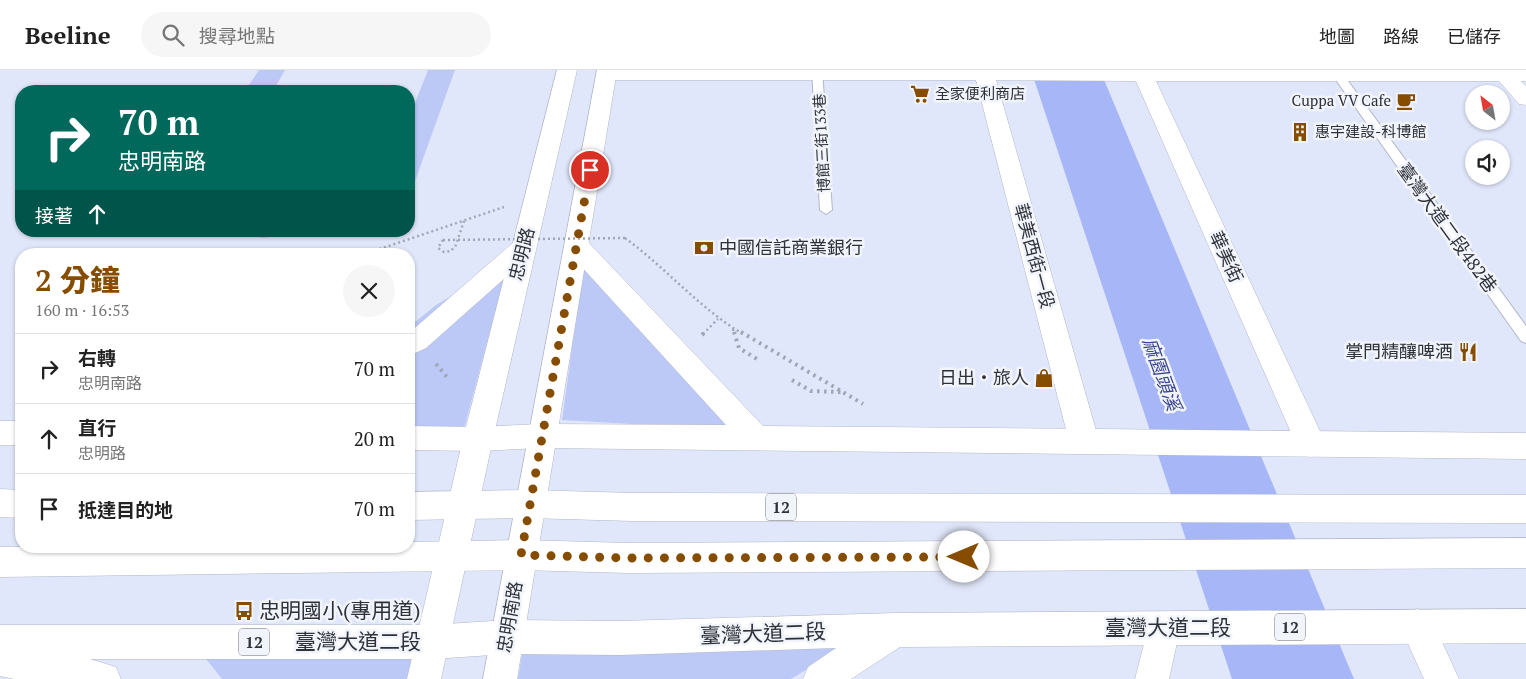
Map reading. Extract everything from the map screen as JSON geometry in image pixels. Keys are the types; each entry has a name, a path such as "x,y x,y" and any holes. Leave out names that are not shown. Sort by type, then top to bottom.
{"main road":[{"name":"忠明路","path":"478,439 567,70"},
{"path":"541,436 578,247 607,72 1502,72 1526,74"},
{"path":"1502,72 1526,99"},
{"name":"華美西街一段","path":"989,73 1084,441"},
{"name":"華美街","path":"1137,73 1311,444"},
{"path":"415,341 524,247"},
{"path":"578,247 756,438"},
{"path":"0,432 15,433"},
{"path":"415,438 478,439 541,436 1526,446"},
{"name":"忠明南路","path":"500,679 541,436"},
{"path":"424,679 478,439"},
{"path":"0,503 15,504"},
{"name":"12","path":"415,506 529,504 633,507 1526,509"},
{"path":"0,562 521,555 628,558 1142,557 1526,553"},
{"path":"1417,626 1442,679"},
{"name":"臺灣大道二段","path":"0,642 432,642 507,637 620,638 896,630 1526,626"},
{"path":"1152,679 1163,628"},
{"path":"820,679 896,630"},
{"path":"0,659 104,679"}],"lane":[{"name":"博館三街133巷","path":"817,72 826,210"},
{"name":"臺灣大道二段482巷","path":"1336,72 1526,337"}],"path":[{"path":"383,248 536,197"},
{"path":"464,221 456,244 451,251 444,252 438,248 443,240 625,238 643,251 718,319 863,404"},
{"path":"732,328 739,348 756,359"},
{"path":"792,380 812,391 842,392"}],"shaded area":[{"path":"259,70 285,70 276,85 249,85"},
{"path":"428,70 455,70 415,181 415,103"},
{"path":"508,263 464,429 415,427 415,322 436,305"},
{"path":"583,268 735,430 562,420"},
{"path":"852,642 791,679 518,679 522,654"},
{"path":"202,654 414,656 409,679 222,679"}],"water":[{"name":"麻園頭溪","path":"1031,70 1100,70 1354,679 1232,679"}],"place":[{"name":"全家便利商店","path":"920,94"},
{"name":"Cuppa VV Cafe","path":"1406,101"},
{"name":"惠宇建設-科博館","path":"1300,132"},
{"name":"中國信託商業銀行","path":"704,248"},
{"name":"掌門精釀啤酒","path":"1468,352"},
{"name":"日出‧旅人","path":"1044,378"},
{"name":"忠明國小(專用道)","path":"244,611"}],"route":[{"path":"590,170 578,247 541,436 521,555 628,558 964,557"}]}
